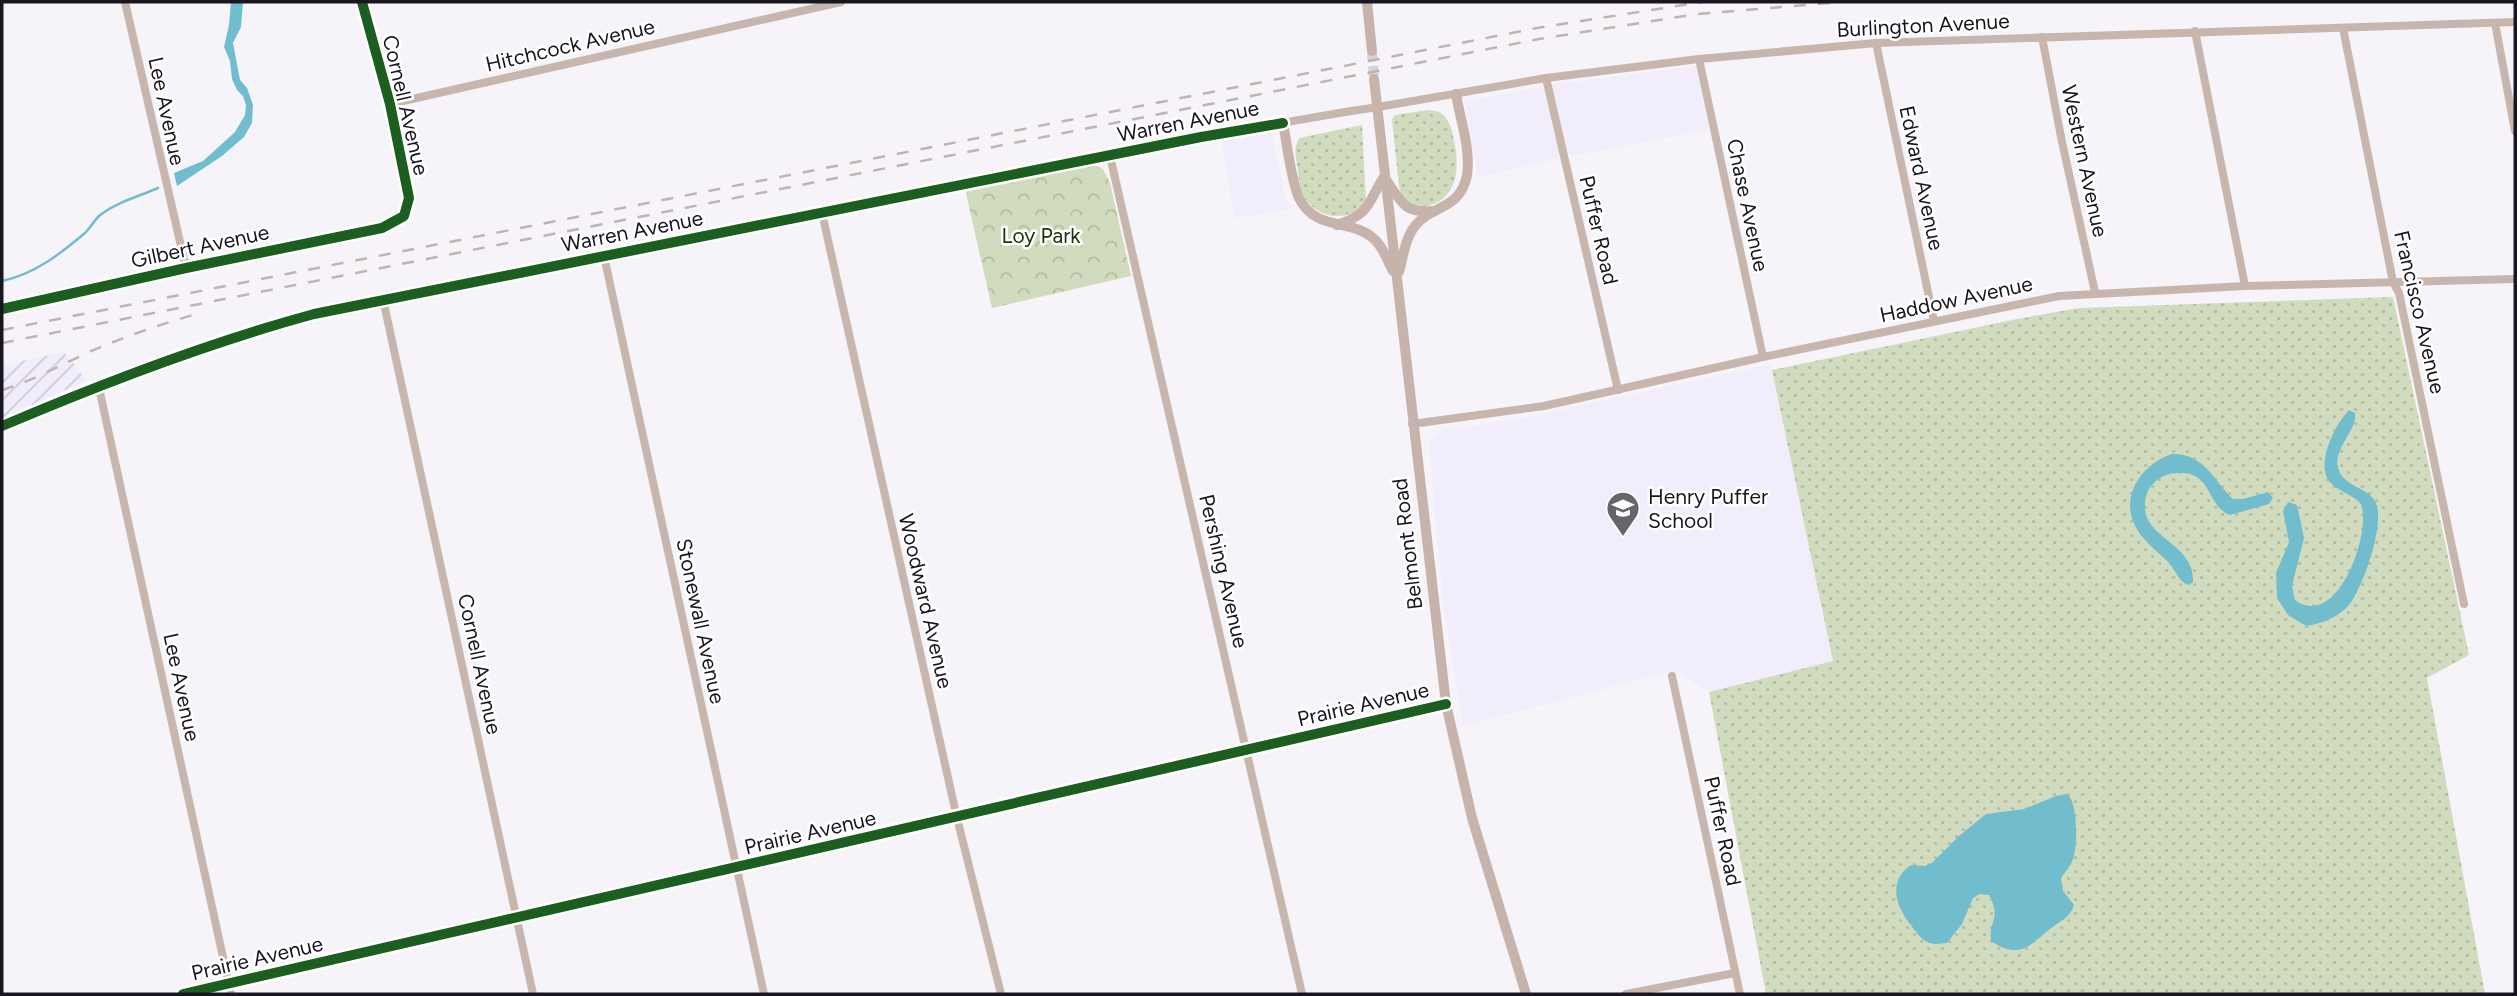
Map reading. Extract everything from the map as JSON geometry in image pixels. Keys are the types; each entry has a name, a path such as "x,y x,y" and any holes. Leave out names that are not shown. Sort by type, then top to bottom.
{"main road":[{"path":"1367,2 1372,51"},
{"name":"Belmont Road","path":"1374,79 1446,704 1472,818 1526,994"},
{"path":"1397,279 1410,233 1422,219 1447,206 1458,195 1466,176 1467,158 1456,94"},
{"path":"1283,122 1298,196 1307,210 1318,219 1362,230 1375,238 1397,279"},
{"path":"1337,225 1354,219 1365,211 1384,176 1397,197 1409,209 1418,212 1439,210"}],"street":[{"name":"Lee Avenue","path":"125,2 186,268"},
{"name":"Cornell Avenue","path":"362,2 390,104 409,198 404,216"},
{"name":"Hitchcock Avenue","path":"390,104 841,2"},
{"name":"Burlington Avenue","path":"1378,107 1546,78 1699,59 1876,43 2515,22"},
{"path":"2495,23 2515,131"},
{"name":"Francisco Avenue","path":"2343,27 2393,282 2399,293 2464,604"},
{"path":"2195,31 2245,286"},
{"name":"Western Avenue","path":"2042,37 2095,292"},
{"name":"Edward Avenue","path":"1876,43 1934,321"},
{"name":"Chase Avenue","path":"1699,59 1763,357"},
{"name":"Puffer Road","path":"1546,78 1618,390"},
{"name":"Warren Avenue","path":"2,426 193,352 314,314 1283,122 1378,107"},
{"name":"Pershing Avenue","path":"1110,156 1302,994"},
{"name":"Woodward Avenue","path":"822,214 957,818 1001,994"},
{"name":"Gilbert Avenue","path":"2,309 382,228 404,216"},
{"name":"Stonewall Avenue","path":"604,256 764,994"},
{"name":"Haddow Avenue","path":"1412,424 1544,406 1763,357 2059,296 2245,286 2515,279"},
{"name":"Cornell Avenue","path":"383,299 533,994"},
{"name":"Lee Avenue","path":"99,388 230,994"},
{"name":"Puffer Road","path":"1672,676 1740,994"},
{"name":"Prairie Avenue","path":"183,994 737,869 1446,704"},
{"path":"1626,994 1735,973"}],"shaded area":[{"path":"1696,66 1709,130 1478,177 1465,101 1563,83"},
{"path":"1272,133 1285,197 1293,209 1235,218 1221,140"},
{"path":"64,352 87,380 2,419 2,365"},
{"name":"Henry Puffer School","path":"1771,364 1834,661 1709,692 1674,671 1463,726 1443,605 1429,446 1431,438 1447,428 1457,429 1532,416"}],"green space":[{"path":"1438,111 1450,124 1456,152 1456,175 1447,194 1439,201 1415,208 1402,197 1399,187 1392,119 1395,115"},
{"path":"1362,125 1366,201 1360,208 1344,216 1318,211 1305,198 1301,188 1296,154 1299,138"},
{"name":"Loy Park","path":"1092,164 1103,169 1110,183 1131,276 992,308 965,189"},
{"path":"2393,297 2469,655 2427,678 2485,994 1766,994 1709,692 1833,661 1772,370 2079,308"}],"water":[{"path":"231,2 243,2 241,27 233,43 240,80 247,88 253,105 252,123 244,137 222,156 177,186 174,173 203,161 235,132 245,115 246,105 232,79 230,61 224,47"},
{"path":"2349,410 2355,413 2355,419 2339,453 2338,467 2345,479 2373,498 2378,513 2378,526 2366,571 2349,605 2329,619 2306,626 2288,615 2277,598 2276,573 2289,542 2283,511 2288,502 2297,505 2304,538 2292,586 2295,600 2311,606 2325,602 2338,590 2348,574 2361,535 2361,504 2329,481 2325,464 2333,434"},
{"path":"2172,454 2183,455 2200,463 2233,499 2268,492 2273,498 2269,504 2230,515 2222,511 2204,483 2190,474 2169,474 2152,485 2145,499 2146,514 2159,533 2186,558 2193,582 2189,585 2182,582 2168,562 2141,535 2132,519 2130,507 2131,495 2142,474"},
{"path":"2067,794 2075,814 2076,834 2073,859 2061,878 2063,891 2074,905 2067,916 2029,945 2009,950 1991,941 1995,915 1993,903 1989,895 1980,894 1973,898 1962,924 1947,943 1925,941 1905,916 1898,901 1897,885 1904,871 1911,865 1925,866 1932,863 1986,814 2024,809"}],"waterway":[{"path":"2,281 25,274 46,262 85,233 99,216 112,207 158,188"}],"tunnel":[{"path":"1372,51 1374,79"}],"railway":[{"path":"2,330 1537,28 1702,2"},
{"path":"2,343 1539,39 1697,14 1842,2"},
{"path":"2,390 114,342 196,314"}],"cycle path":[{"path":"2,309 382,228 404,216 409,198 390,104 362,2"},
{"path":"2,426 156,365 314,314 1201,137 1283,123"},
{"path":"183,994 1446,704"}],"place":[{"name":"Henry Puffer School","path":"1623,538"}]}
